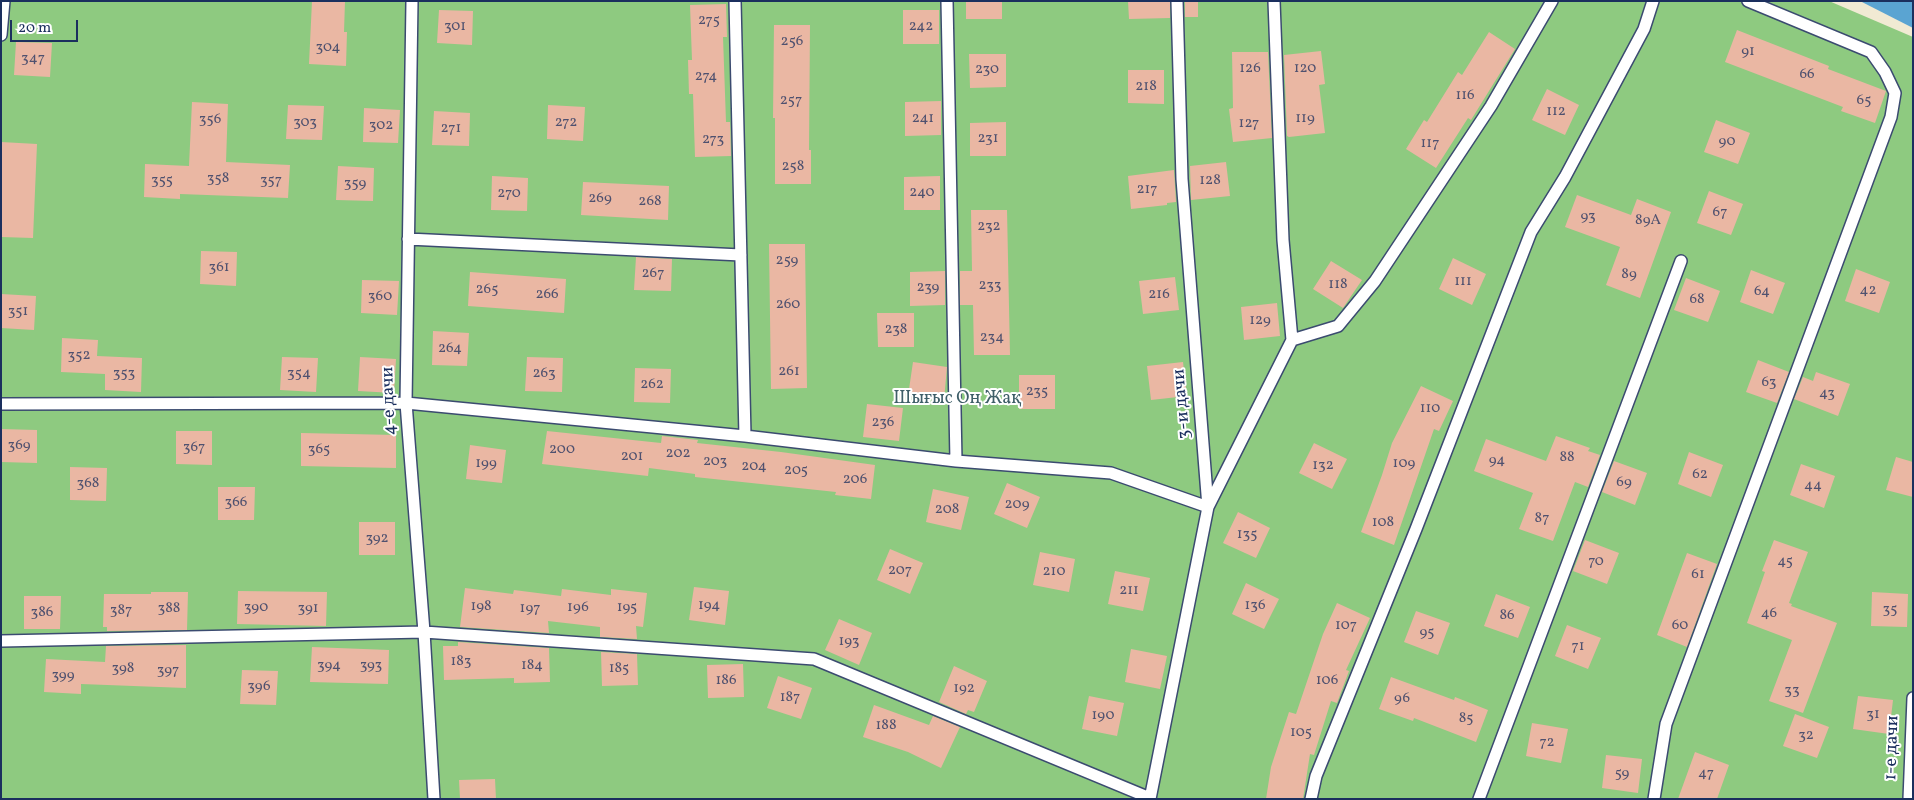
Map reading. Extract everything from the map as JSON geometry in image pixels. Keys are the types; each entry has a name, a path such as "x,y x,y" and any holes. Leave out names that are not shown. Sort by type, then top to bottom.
{"lane":[{"path":"1,35 4,1"},
{"name":"4-е дачи","path":"412,1 406,404 424,632 434,799"},
{"path":"735,1 745,436"},
{"path":"947,1 956,461"},
{"name":"3-и дачи","path":"1150,798 1208,506 1182,178 1177,1"},
{"path":"1,404 406,404 745,436 956,461 1111,472 1208,506 1292,340 1283,240 1274,1"},
{"path":"1292,340 1338,326 1375,281 1491,106 1552,1"},
{"path":"1311,799 1316,776 1416,529 1531,232 1565,176 1644,29 1653,1"},
{"path":"1654,799 1666,724 1891,117 1895,93 1885,72 1871,52 1748,1"},
{"path":"408,239 741,255"},
{"path":"1479,799 1681,261"},
{"path":"1,641 424,632 814,660 1150,798"},
{"name":"1-е дачи","path":"1909,799 1913,698"}],"green space":[{"name":"Шығыс Оң Жақ","path":"1,1 1829,1 1913,37 1913,799 1,799"}],"water":[{"path":"1860,1 1913,1 1913,28"}],"building":[{"path":"312,1 345,1 344,32 347,32 346,66 309,64"},
{"path":"966,1 1002,1 1002,19 966,19"},
{"path":"1128,1 1170,1 1170,18 1129,19"},
{"path":"1185,1 1198,1 1198,17 1185,17"},
{"path":"726,4 727,37 723,37 726,122 730,122 731,156 695,157 693,94 689,94 688,60 692,60 690,5"},
{"path":"439,10 473,11 472,45 437,43"},
{"path":"903,10 939,10 939,44 903,44"},
{"path":"774,25 810,25 809,150 811,150 811,184 775,184 775,118 773,118"},
{"path":"1737,30 1829,66 1828,69 1886,91 1875,123 1841,111 1843,107 1725,62"},
{"path":"1489,32 1515,49 1471,120 1468,118 1436,168 1406,149 1424,120 1427,122 1458,72 1462,75"},
{"path":"16,42 52,43 50,77 14,75"},
{"path":"1321,51 1325,84 1319,85 1325,133 1289,137 1287,136 1284,55"},
{"path":"1232,52 1268,52 1272,138 1233,142 1229,109 1233,108"},
{"path":"969,54 1006,54 1006,87 970,88"},
{"path":"1128,70 1164,70 1164,104 1128,103"},
{"path":"1547,89 1579,105 1565,135 1532,120"},
{"path":"941,101 941,135 905,136 905,102"},
{"path":"192,102 228,104 226,162 290,165 288,198 180,194 180,199 144,197 145,164 189,166"},
{"path":"288,105 324,106 322,140 286,139"},
{"path":"548,105 585,107 583,141 547,139"},
{"path":"364,108 400,110 398,143 363,142"},
{"path":"434,111 470,113 469,146 432,145"},
{"path":"1716,120 1750,133 1738,164 1704,152"},
{"path":"1006,122 1006,156 970,156 970,123"},
{"path":"1,142 37,144 33,238 1,237"},
{"path":"1226,162 1230,196 1191,200 1190,166"},
{"path":"338,166 374,168 373,201 336,200"},
{"path":"1174,170 1176,202 1167,203 1167,205 1131,209 1128,176"},
{"path":"492,176 528,178 527,211 491,210"},
{"path":"940,176 940,210 904,210 904,177"},
{"path":"583,182 669,186 668,220 581,215"},
{"path":"1709,191 1743,204 1731,235 1697,223"},
{"path":"1577,195 1631,215 1637,199 1671,212 1640,298 1606,285 1620,247 1565,227"},
{"path":"971,210 1007,210 1010,355 974,355 973,305 960,305 960,271 972,271"},
{"path":"769,244 805,244 807,388 771,389"},
{"path":"201,251 237,252 236,286 200,284"},
{"path":"636,257 672,259 671,291 634,290"},
{"path":"1453,258 1486,274 1472,305 1439,289"},
{"path":"1331,261 1362,280 1343,308 1313,289"},
{"path":"1856,269 1890,282 1879,313 1845,301"},
{"path":"1751,270 1785,283 1773,314 1740,302"},
{"path":"945,271 945,305 910,306 910,272"},
{"path":"470,272 566,279 564,313 468,306"},
{"path":"1175,277 1179,310 1143,314 1139,281"},
{"path":"1686,278 1720,291 1708,322 1674,310"},
{"path":"362,280 399,281 397,315 361,313"},
{"path":"1,294 36,296 34,330 1,328"},
{"path":"1277,303 1280,336 1244,340 1241,307"},
{"path":"877,313 914,313 914,347 878,347"},
{"path":"433,331 469,333 467,366 432,365"},
{"path":"62,338 98,340 97,356 142,358 141,392 105,390 105,374 61,372"},
{"path":"282,357 318,358 316,392 280,390"},
{"path":"360,357 396,359 394,393 358,391"},
{"path":"527,357 563,358 562,392 525,391"},
{"path":"1758,360 1789,372 1777,403 1746,392"},
{"path":"913,362 947,367 944,400 908,396"},
{"path":"1183,362 1187,396 1151,400 1147,366"},
{"path":"635,368 671,369 670,403 634,402"},
{"path":"1816,372 1850,384 1838,416 1794,399 1803,377 1813,381"},
{"path":"1019,375 1055,375 1055,409 1019,409"},
{"path":"1421,386 1453,401 1439,431 1434,429 1394,545 1361,532 1392,443"},
{"path":"867,404 903,408 899,441 863,437"},
{"path":"1,429 37,430 37,463 1,462"},
{"path":"176,431 212,431 212,465 176,464"},
{"path":"547,431 661,443 662,436 698,440 697,443 875,465 871,499 835,495 836,492 695,477 695,474 649,468 648,476 542,464"},
{"path":"301,433 396,435 396,468 301,466"},
{"path":"1556,436 1590,448 1588,451 1600,455 1588,487 1575,482 1553,541 1519,529 1533,493 1474,471 1486,439 1546,461"},
{"path":"1314,443 1347,459 1332,489 1299,473"},
{"path":"470,445 506,450 502,483 466,479"},
{"path":"1689,452 1723,465 1711,497 1678,484"},
{"path":"1896,457 1913,462 1913,497 1886,490"},
{"path":"1614,461 1647,473 1635,505 1602,492"},
{"path":"1801,464 1835,476 1824,508 1790,495"},
{"path":"70,467 107,468 106,501 70,500"},
{"path":"1007,483 1040,497 1027,528 994,514"},
{"path":"218,487 255,487 254,520 218,520"},
{"path":"933,489 969,497 961,530 926,522"},
{"path":"1238,512 1270,528 1256,558 1223,543"},
{"path":"359,522 395,522 395,555 359,555"},
{"path":"1585,540 1619,553 1607,584 1573,571"},
{"path":"1774,540 1808,552 1789,603 1792,604 1791,606 1837,623 1803,713 1769,701 1792,640 1747,623 1765,572 1762,571"},
{"path":"890,549 923,563 910,594 877,580"},
{"path":"1040,552 1075,559 1069,592 1033,585"},
{"path":"1687,553 1717,564 1687,647 1657,635"},
{"path":"1115,571 1150,578 1143,611 1108,604"},
{"path":"1246,583 1279,599 1264,629 1232,614"},
{"path":"694,587 729,591 725,625 689,620"},
{"path":"465,588 513,594 514,590 561,596 562,589 611,595 611,589 647,593 643,627 636,626 637,639 600,637 600,627 548,621 549,633 460,627"},
{"path":"238,591 327,592 326,626 237,624"},
{"path":"151,592 188,592 187,630 107,631 107,627 103,627 104,594 151,594"},
{"path":"1872,592 1908,594 1907,627 1871,626"},
{"path":"1496,594 1530,607 1518,638 1484,626"},
{"path":"24,596 61,596 60,629 24,629"},
{"path":"1337,603 1370,618 1346,670 1349,671 1337,703 1331,701 1314,755 1310,754 1303,799 1266,799 1271,767 1289,712 1296,714 1323,634"},
{"path":"1416,611 1450,623 1438,655 1404,642"},
{"path":"839,619 872,633 859,665 825,650"},
{"path":"1567,625 1601,638 1588,669 1555,656"},
{"path":"458,642 549,648 550,682 514,683 514,678 444,680 443,646 458,646"},
{"path":"186,645 186,688 81,684 81,694 44,692 46,659 105,662 106,646"},
{"path":"312,647 389,650 388,684 310,682"},
{"path":"1131,649 1167,656 1160,689 1125,682"},
{"path":"601,652 637,654 638,685 602,686"},
{"path":"743,664 744,697 708,698 707,665"},
{"path":"954,666 987,681 974,712 968,710 966,714 939,702"},
{"path":"242,670 278,671 276,705 240,704"},
{"path":"778,676 812,688 801,719 767,708"},
{"path":"1391,677 1454,700 1455,697 1488,710 1476,742 1414,718 1413,721 1379,709"},
{"path":"1089,696 1124,703 1117,736 1082,729"},
{"path":"1858,696 1893,700 1889,734 1853,729"},
{"path":"874,705 929,725 933,716 960,727 941,768 908,752 863,737"},
{"path":"1795,714 1829,727 1817,758 1783,746"},
{"path":"1532,723 1568,729 1561,763 1526,756"},
{"path":"1695,752 1729,765 1717,799 1678,799"},
{"path":"1606,755 1642,759 1638,793 1602,788"},
{"path":"495,779 496,799 460,799 459,780"}]}
